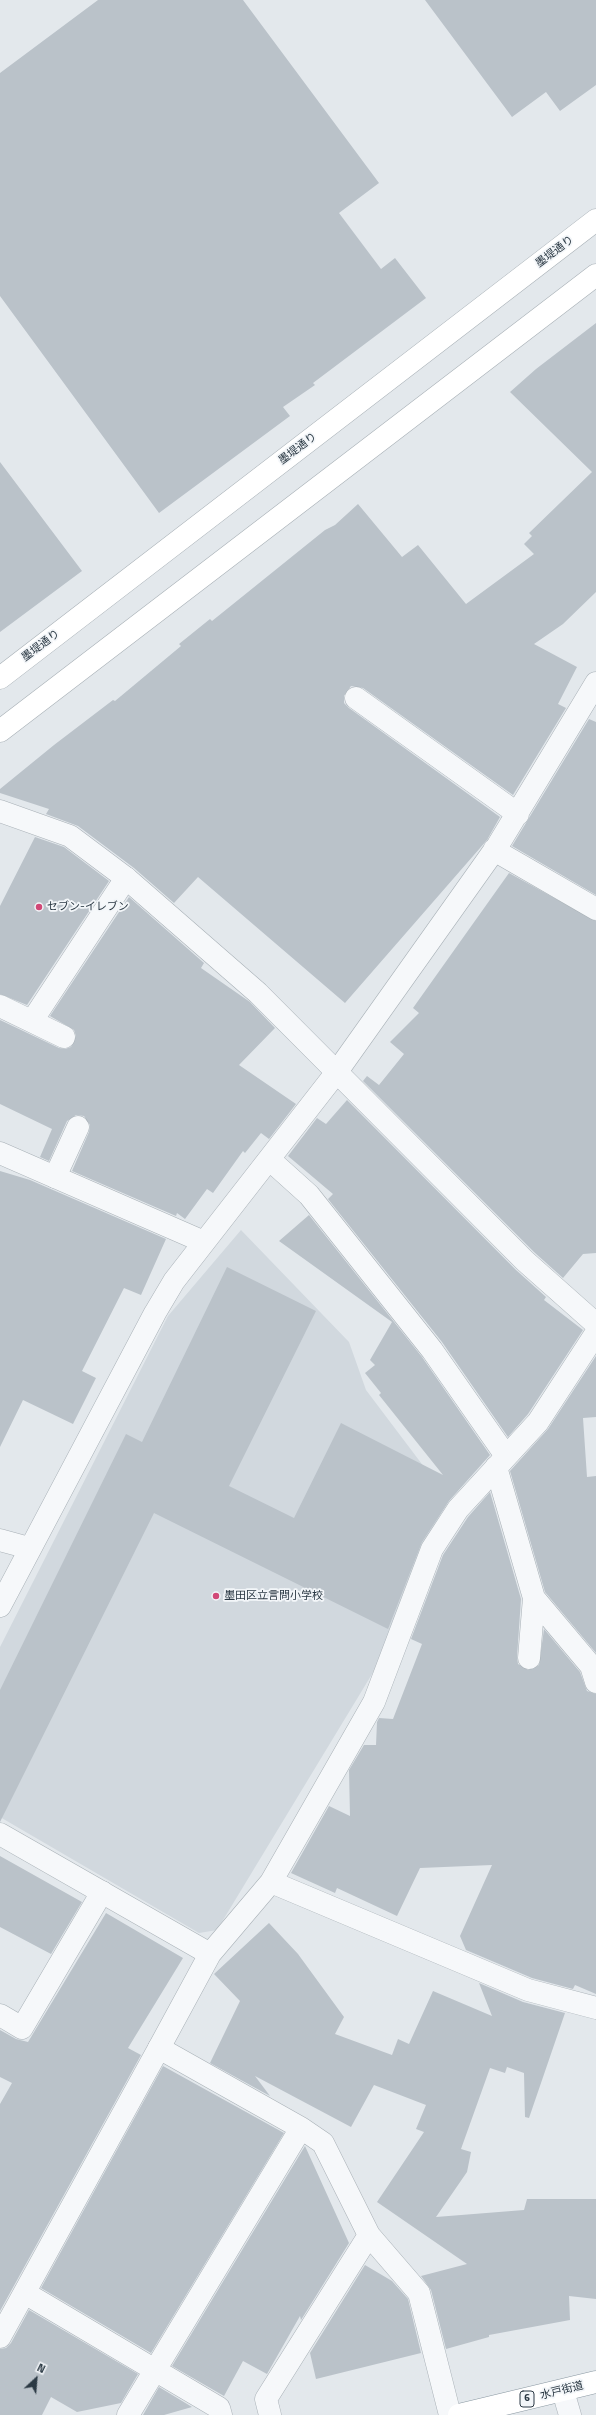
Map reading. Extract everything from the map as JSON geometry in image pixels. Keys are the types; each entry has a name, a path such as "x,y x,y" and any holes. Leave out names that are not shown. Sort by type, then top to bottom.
{"main road":[{"name":"墨堤通り","path":"0,678 596,220"},
{"path":"0,731 596,275"},
{"name":"水戸街道","path":"471,2414 596,2382"}],"street":[{"path":"0,1606 29,1548 155,1313 174,1281 336,1072 494,850 518,814 596,683"},
{"path":"356,698 518,814"},
{"path":"0,811 70,836 126,878 258,993 525,1261 596,1324"},
{"path":"494,850 596,909"},
{"path":"32,1021 126,878"},
{"path":"0,1006 64,1037"},
{"path":"54,1177 78,1127"},
{"path":"0,1153 204,1242"},
{"path":"268,1159 309,1196 432,1350 501,1462 534,1598 529,1658"},
{"path":"0,2338 210,1954 271,1882 374,1702 432,1549 458,1509 538,1422 596,1333"},
{"path":"0,1540 29,1548"},
{"path":"534,1598 591,1666 596,1682"},
{"path":"0,1834 210,1954"},
{"path":"271,1882 528,1990 596,2008"},
{"path":"0,2015 22,2028 102,1892"},
{"path":"159,2048 300,2128 322,2143 369,2235 419,2293 450,2415"},
{"path":"128,2415 300,2128"},
{"path":"270,2415 266,2398 369,2235"},
{"path":"25,2293 219,2408 221,2415"},
{"path":"563,2391 570,2415"}],"shaded area":[{"name":"墨田区立言問小学校","path":"241,1230 349,1342 366,1390 449,1500 422,1546 389,1646 217,1930 199,1933 0,1817 0,1647 168,1316"}],"building":[{"path":"98,0 243,0 379,183 339,213 381,269 395,258 426,298 313,383 315,385 283,407 290,416 159,513 0,296 0,73"},
{"path":"425,0 596,0 596,85 560,111 546,92 512,117"},
{"path":"596,323 596,592 563,624 534,644 577,667 558,704 566,708 513,795 363,688 351,686 344,696 344,703 349,708 500,817 487,840 345,1003 198,877 174,903 134,868 78,826 46,814 49,809 0,793 0,789 54,745 113,700 115,701 181,646 179,644 210,619 212,621 325,530 335,525 358,504 402,557 418,545 466,604 534,554 524,544 532,536 529,533 592,472 510,392 536,369"},
{"path":"0,462 82,571 0,632"},
{"path":"589,719 596,722 596,895 512,846"},
{"path":"35,837 64,847 109,881 27,1005 0,994 0,906"},
{"path":"509,873 596,921 596,1253 583,1254 563,1278 534,1252 363,1081 367,1076 379,1085 404,1054 390,1042 419,1013 413,1008"},
{"path":"129,897 204,963 201,968 250,1002 275,1028 239,1065 296,1104 269,1139 261,1133 245,1153 243,1151 213,1193 207,1189 185,1219 177,1213 176,1216 72,1171 89,1132 90,1125 84,1116 76,1115 67,1121 49,1161 40,1157 52,1129 0,1104 0,1020 59,1048 65,1049 71,1047 76,1036 74,1030 50,1016"},
{"path":"347,1100 516,1270 546,1297 544,1300 583,1330 528,1414 508,1437 442,1342 328,1199 333,1194 288,1156 317,1118 326,1124"},
{"path":"0,1171 30,1180 166,1239 141,1295 124,1288 82,1371 96,1378 73,1424 23,1400 0,1447"},
{"path":"309,1215 422,1357 490,1455 449,1501 422,1542 388,1629 154,1513 0,1822 0,1690 126,1434 142,1442 227,1267 316,1311 229,1486 294,1518 341,1423 443,1475 379,1395 381,1393 365,1373 375,1365 370,1360 392,1322 279,1241"},
{"path":"596,1356 596,1417 583,1418 587,1477 596,1476 596,1653 545,1592 510,1471 548,1429"},
{"path":"490,1492 521,1599 517,1657 518,1664 528,1670 539,1665 544,1629 580,1672 587,1691 596,1694 596,1994 575,1985 573,1989 532,1978 466,1950 460,1936 492,1865 420,1868 397,1916 337,1888 335,1893 291,1873 329,1806 350,1816 349,1770 364,1745 376,1745 377,1722 379,1718 393,1719 422,1644 411,1639 443,1555 468,1517"},
{"path":"0,1856 82,1902 51,1954 0,1927"},
{"path":"106,1913 183,1958 128,2048 141,2055 0,2311 0,2104 12,2083 0,2077 0,2030 16,2039 28,2042"},
{"path":"269,1923 298,1954 344,2017 335,2034 392,2055 398,2039 409,2044 433,1991 492,2016 479,1983 523,2002 565,2013 529,2118 525,2117 524,2073 507,2067 505,2073 490,2068 461,2149 471,2152 467,2172 436,2217 524,2210 527,2199 596,2199 596,2299 569,2296 570,2320 489,2335 489,2337 446,2349 431,2290 421,2276 467,2264 377,2202 424,2132 416,2129 426,2105 374,2085 351,2127 255,2076 270,2096 210,2063 240,2001 214,1974"},
{"path":"163,2066 284,2133 151,2353 41,2288"},
{"path":"305,2146 349,2243 301,2320 300,2316 267,2374 243,2361 224,2396 172,2366"},
{"path":"365,2265 392,2281 408,2299 421,2353 316,2379 310,2353"},
{"path":"29,2310 138,2374 121,2403 77,2412 51,2397 42,2415 0,2415 0,2349 6,2348 11,2343"},
{"path":"159,2387 192,2407 164,2415 143,2415"}],"place":[{"name":"セブン-イレブン","path":"39,907"},
{"name":"墨田区立言問小学校","path":"216,1596"}]}
